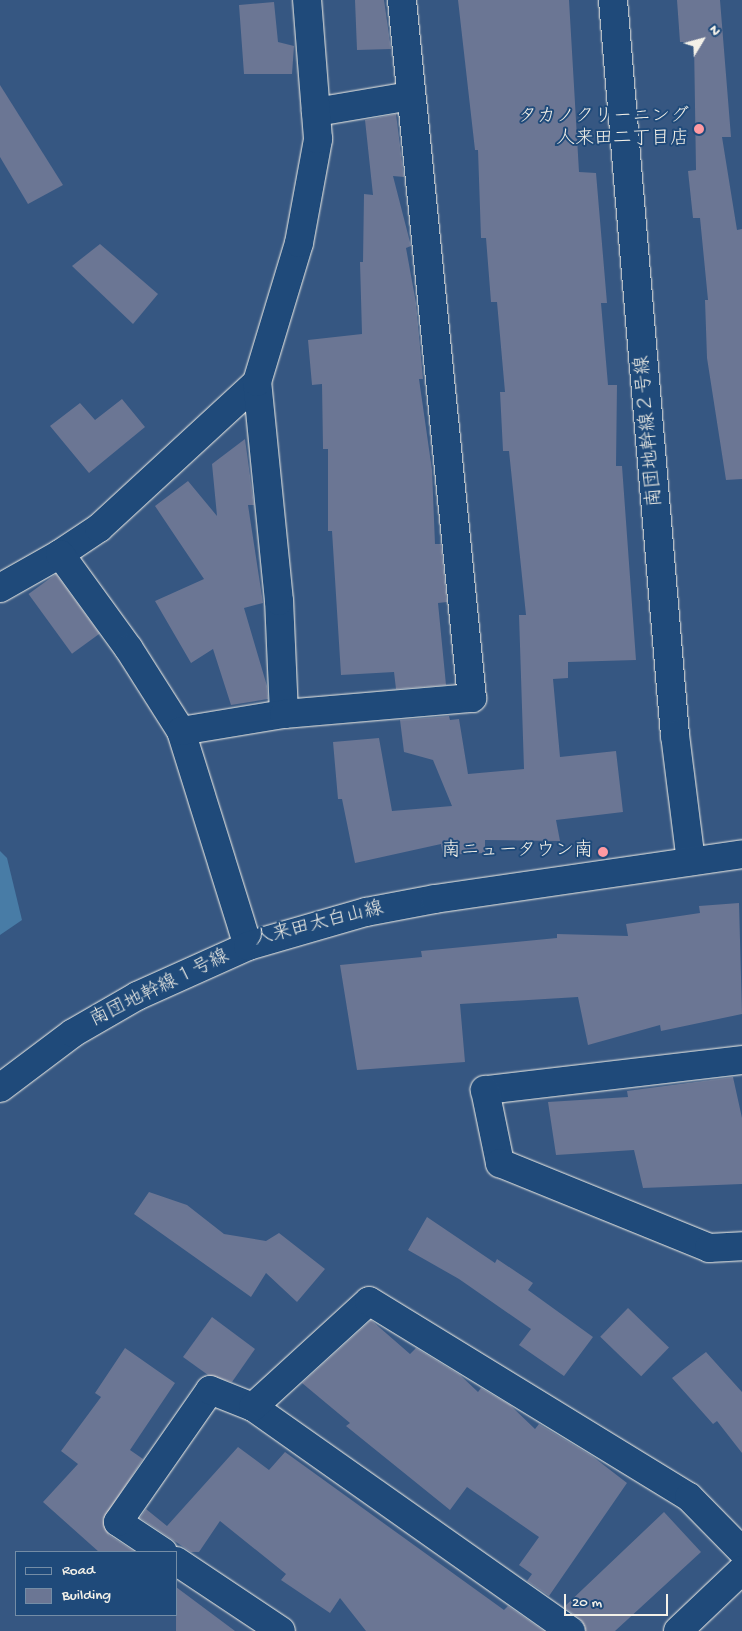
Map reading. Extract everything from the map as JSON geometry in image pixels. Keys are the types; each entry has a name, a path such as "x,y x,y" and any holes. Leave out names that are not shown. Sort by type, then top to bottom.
{"street":[{"path":"284,714 279,601 258,382 299,242 318,139 307,0"},
{"path":"181,731 284,714 472,698 402,0"},
{"name":"南団地幹線２号線","path":"613,0 675,735 691,861"},
{"path":"316,112 411,96"},
{"path":"0,588 60,554 99,528 258,382"},
{"name":"人来田太白山線","path":"60,554 129,650 181,731 248,946 366,912 505,887 742,854"},
{"name":"南団地幹線１号線","path":"0,1088 73,1033 129,1001 248,946"},
{"path":"742,1060 485,1090 500,1163 709,1248 742,1246"},
{"path":"253,1407 369,1301 689,1497 742,1551"},
{"path":"162,1551 118,1522 210,1390 253,1407 571,1631"},
{"path":"178,1562 281,1631"},
{"path":"678,1631 742,1570"}],"water":[{"path":"0,851 7,858 22,920 0,935"}],"building":[{"path":"355,0 384,0 391,49 357,50"},
{"path":"458,0 569,0 579,172 596,173 607,303 601,303 608,385 617,385 616,466 622,466 636,660 568,662 568,678 553,679 560,757 616,751 623,812 556,820 560,841 485,840 485,853 443,855 441,844 355,863 342,799 338,799 333,742 379,738 392,811 452,806 433,760 404,752 400,720 449,716 450,720 459,719 468,774 524,769 519,615 526,615 509,451 503,451 500,392 505,392 497,302 491,302 486,238 481,238 478,150 475,150"},
{"path":"677,0 720,0 731,137 722,137 737,230 742,229 742,479 726,480 707,358 705,300 708,300 700,218 693,218 688,171 696,170 694,42 680,42"},
{"path":"274,2 278,42 294,46 292,74 244,74 239,5"},
{"path":"0,85 63,185 28,204 0,157"},
{"path":"396,114 404,177 393,176 411,246 406,248 416,303 423,379 419,379 432,470 435,544 441,544 447,602 438,603 446,685 396,689 394,672 341,675 332,531 328,531 328,449 323,449 322,384 312,385 308,340 362,334 360,262 363,262 364,194 373,195 365,120"},
{"path":"100,244 158,294 133,324 72,266"},
{"path":"122,399 145,427 89,473 50,426 80,403 95,420"},
{"path":"245,439 254,505 248,505 263,603 244,608 267,686 268,699 231,705 213,649 191,663 155,601 204,579 155,506 188,481 217,516 212,464"},
{"path":"56,574 99,634 72,654 28,594"},
{"path":"739,903 742,1014 661,1031 660,1025 588,1045 578,997 460,1004 465,1062 357,1070 340,965 422,957 421,951 557,938 557,934 628,936 626,924 700,913 699,906"},
{"path":"733,1077 742,1118 742,1184 643,1188 634,1150 556,1155 548,1102 628,1097 627,1091"},
{"path":"149,1192 187,1205 224,1234 266,1241 279,1233 325,1269 297,1302 266,1273 251,1297 134,1214"},
{"path":"427,1217 495,1263 497,1259 533,1283 528,1290 593,1337 564,1376 519,1345 531,1329 459,1279 408,1250"},
{"path":"628,1308 669,1348 641,1376 600,1337"},
{"path":"212,1317 255,1349 232,1382 208,1375 183,1357"},
{"path":"371,1320 410,1354 416,1348 460,1375 478,1392 481,1388 510,1405 535,1429 539,1424 592,1456 627,1483 549,1596 527,1581 532,1574 519,1565 539,1537 467,1487 450,1510 346,1426 350,1423 302,1383"},
{"path":"125,1348 175,1383 130,1450 143,1459 103,1520 109,1535 133,1551 98,1551 43,1502 78,1464 61,1451 101,1397 95,1393"},
{"path":"706,1352 742,1392 742,1453 717,1421 713,1424 672,1378"},
{"path":"238,1447 269,1470 285,1452 504,1610 508,1606 544,1631 366,1631 340,1598 330,1613 281,1580 286,1574 220,1521 199,1552 191,1552 140,1518 146,1509 167,1526"},
{"path":"664,1512 701,1552 615,1631 586,1631 580,1619 564,1607"},
{"path":"178,1588 235,1631 176,1631"}],"place":[{"name":"タカノクリーニング 人来田二丁目店","path":"699,129"},
{"name":"南ニュータウン南","path":"603,852"}]}
